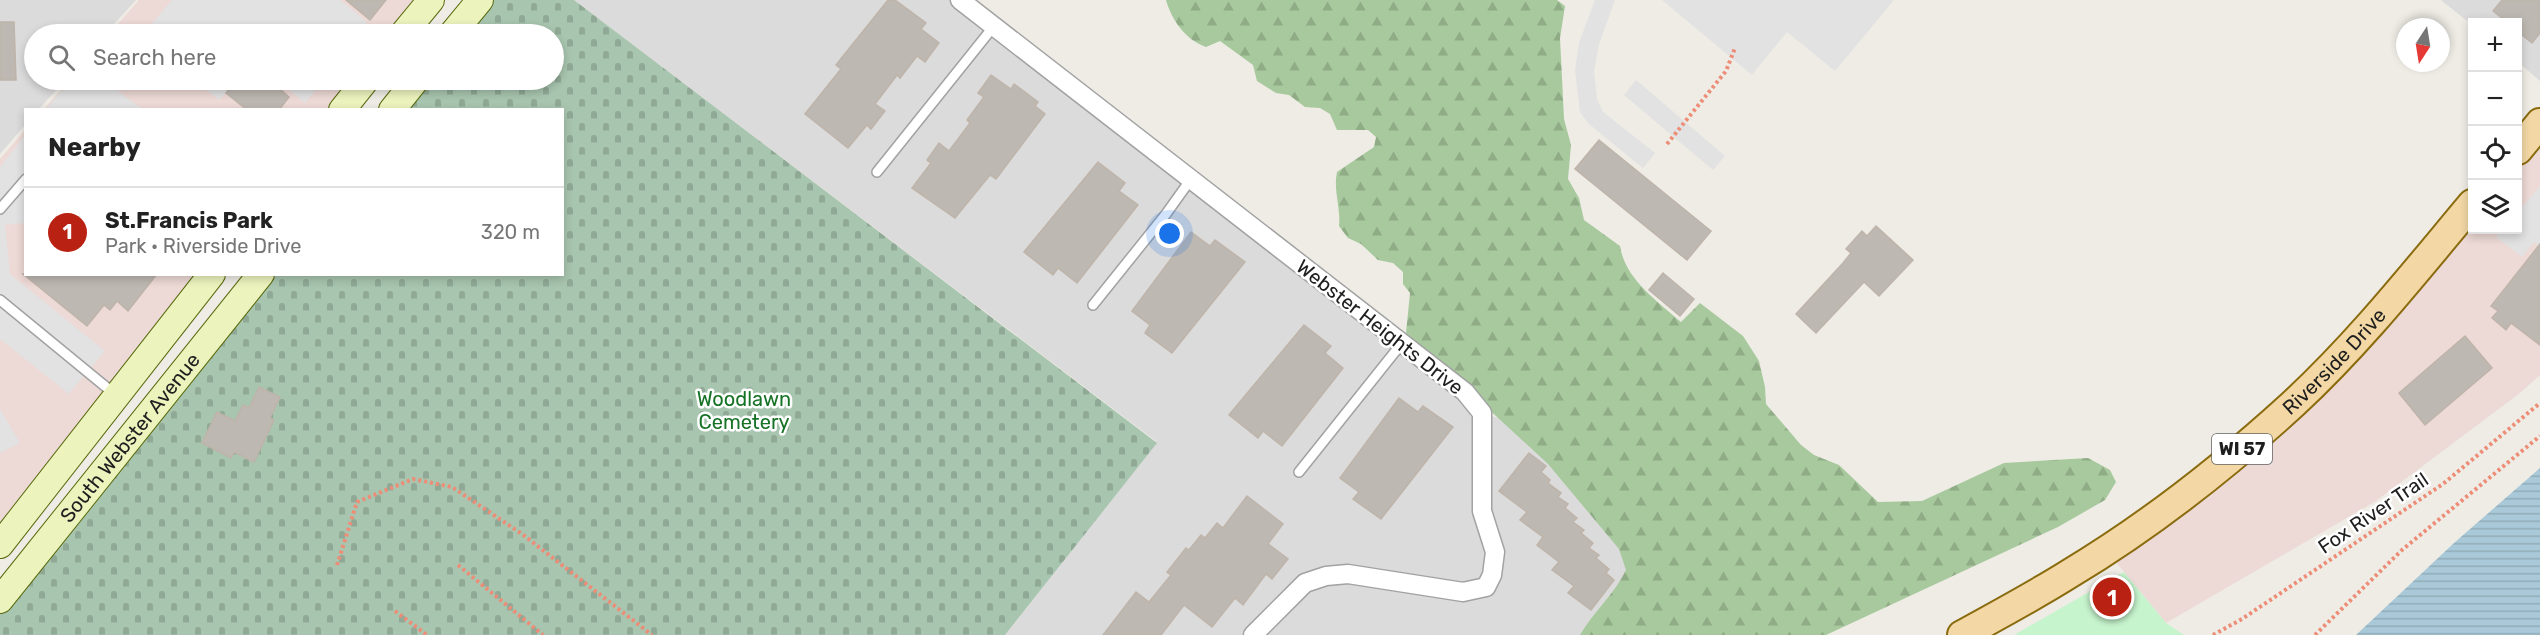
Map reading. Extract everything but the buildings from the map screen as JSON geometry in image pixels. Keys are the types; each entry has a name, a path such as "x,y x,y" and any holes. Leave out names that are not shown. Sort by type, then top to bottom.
{"main road":[{"path":"411,24 431,0"},
{"path":"460,24 480,0"},
{"path":"344,108 358,90"},
{"path":"394,108 408,90"},
{"path":"2522,144 2540,123"},
{"name":"Riverside Drive","path":"1962,635 2069,575 2128,536 2242,449 2295,402 2362,334 2468,209"},
{"name":"South Webster Avenue","path":"0,545 210,276"},
{"name":"South Webster Avenue","path":"0,600 259,276"}],"street":[{"name":"Webster Heights Drive","path":"960,0 1465,392 1482,413 1482,511 1495,552 1492,575 1486,587 1463,592 1348,574 1326,576 1305,583 1253,635"}],"lane":[{"path":"877,172 994,26"},
{"path":"1094,305 1191,179"},
{"path":"0,209 24,181"},
{"path":"0,300 106,387 119,394"},
{"path":"1299,472 1401,343"}],"path":[{"path":"1667,144 1726,71 1735,48"},
{"name":"Fox River Trail","path":"2213,635 2242,619 2443,484 2540,403"},
{"path":"2315,635 2402,550 2540,436"},
{"path":"338,565 357,502 413,479 452,486 522,534 652,635"},
{"path":"458,566 543,635"},
{"path":"395,611 427,635"}],"shaded area":[{"path":"0,0 136,0 114,24 24,24 24,90 56,90 40,108 24,108 24,126 0,154"},
{"path":"139,0 431,0 411,24 118,24"},
{"path":"172,0 340,0 367,22 366,24 152,24"},
{"path":"574,0 960,0 1482,413 1515,423 1680,596 1633,635 1005,635 1157,442"},
{"path":"1595,0 1615,0 1599,44 1594,71 1597,99 1603,112 1655,153 1643,168 1589,124 1580,112 1575,70 1579,43"},
{"path":"1662,0 1894,0 1835,71 1787,32 1752,75"},
{"path":"2441,0 2540,0 2540,81 2522,65 2522,18 2468,18 2468,22"},
{"path":"1636,80 1725,156 1713,170 1624,95"},
{"path":"61,90 358,90 343,108 45,108"},
{"path":"117,90 141,108 47,108 61,91"},
{"path":"206,90 228,90 219,100"},
{"path":"289,90 315,90 305,103"},
{"path":"2540,123 2540,375 2520,393 2376,501 2166,623 2106,550 2186,494 2468,208 2468,234 2522,234 2522,145"},
{"path":"24,131 24,276 211,276 0,545 0,159"},
{"path":"24,136 24,223 5,225 10,274 105,351 69,394 0,339 0,167"},
{"path":"2540,186 2540,246 2534,242 2522,257 2496,237 2499,234 2522,234 2522,207"},
{"path":"0,409 20,443 0,453"}],"green space":[{"name":"Woodlawn Cemetery","path":"467,0 574,0 1157,443 1005,635 0,635 0,584 246,276 564,276 564,108 380,108 395,90 564,90 564,24 447,24"},
{"path":"1166,0 1557,0 1565,6 1560,38 1564,119 1571,145 1568,179 1579,198 1584,220 1620,246 1628,269 1635,279 1681,322 1700,303 1743,336 1759,361 1766,404 1801,445 1814,455 1839,465 1878,502 1922,501 2004,463 2088,458 2110,470 2116,482 2105,500 2058,527 1826,635 1580,635 1626,570 1619,549 1548,464 1406,333 1410,293 1403,284 1403,272 1393,263 1378,260 1361,244 1348,238 1339,226 1337,172 1374,147 1376,137 1368,130 1337,130 1330,114 1320,108 1305,107 1289,95 1276,93 1257,81 1253,65 1220,41 1206,47 1192,40 1176,22"},
{"path":"2124,572 2166,623 2184,635 2014,635"}],"water":[{"path":"2540,468 2540,635 2356,635 2454,543"}],"place":[{"name":"St.Francis Park","path":"2112,597"}]}
